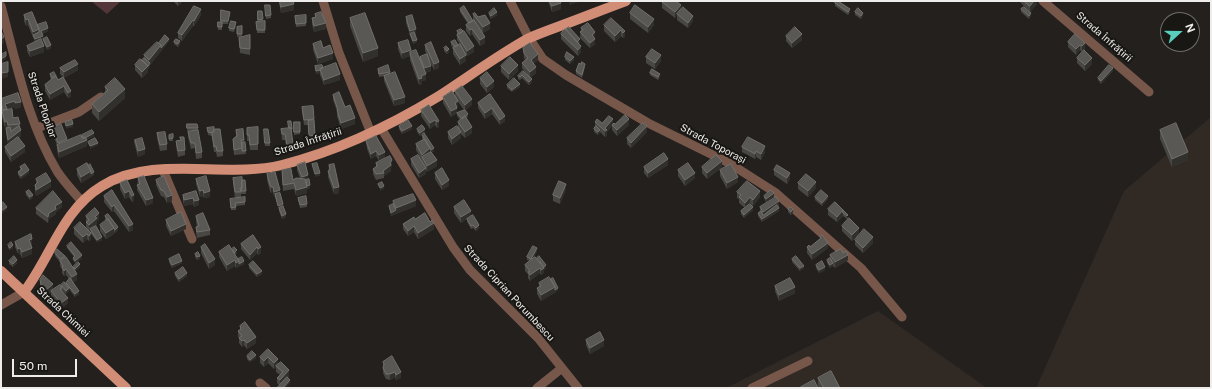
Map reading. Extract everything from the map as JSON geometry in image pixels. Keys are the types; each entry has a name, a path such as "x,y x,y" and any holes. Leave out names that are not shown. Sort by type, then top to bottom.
{"main road":[{"name":"Strada Înfrățirii","path":"24,292 62,227 82,202 103,185 123,176 152,170 251,170 281,165 371,133 438,96 529,38 626,1"},
{"name":"Strada Chimiei","path":"1,271 126,388"}],"street":[{"path":"322,1 339,53 371,133"},
{"name":"Strada Toporași","path":"510,1 529,38 543,59 566,75 648,122 729,163 776,193 861,268 902,317"},
{"name":"Strada Înfrățirii","path":"1043,1 1149,92"},
{"name":"Strada Plopilor","path":"1,6 28,104 47,153 58,172 82,202"},
{"path":"37,128 78,112 101,97"},
{"name":"Strada Ciprian Porumbescu","path":"381,128 453,248 470,270 520,319 578,388"},
{"path":"163,170 192,240"},
{"path":"1,305 24,292"},
{"path":"752,388 808,361"},
{"path":"537,388 562,368"}],"shaded area":[{"path":"91,1 121,1 107,14"},
{"path":"1211,117 1211,388 1036,388 1124,191"},
{"path":"878,311 987,388 726,388"}],"building":[{"path":"280,1 293,1 294,4 281,7"},
{"path":"550,1 560,1 561,3 552,6"},
{"path":"676,1 681,5 675,12 662,2"},
{"path":"836,1 850,9 848,12 835,3"},
{"path":"1024,1 1034,1 1030,6"},
{"path":"265,5 270,5 271,15 266,16"},
{"path":"635,5 654,19 648,27 630,13"},
{"path":"194,6 201,9 194,21 193,20 182,35 178,33"},
{"path":"464,6 473,21 469,23 460,9"},
{"path":"683,7 693,16 688,23 677,14"},
{"path":"1024,7 1031,13 1029,16 1021,9"},
{"path":"494,8 497,12 491,16 489,13"},
{"path":"858,8 863,13 861,16 855,12"},
{"path":"221,10 230,12 228,21 221,21"},
{"path":"258,11 262,11 263,19 258,20"},
{"path":"32,12 39,29 33,32 28,19 26,20 24,15"},
{"path":"321,12 326,23 314,26 312,18 316,17 315,14"},
{"path":"365,13 378,48 363,53 350,18"},
{"path":"475,13 478,17 485,15 490,23 483,27 473,14"},
{"path":"306,15 306,23 296,24 295,16"},
{"path":"412,15 416,29 410,31 406,17"},
{"path":"611,18 625,31 623,33 621,30 615,36 604,25"},
{"path":"474,20 485,37 480,40 472,29 470,30 466,25"},
{"path":"231,21 236,22 234,29 229,28"},
{"path":"265,21 265,30 257,30 256,22"},
{"path":"46,22 48,28 41,31 43,36 35,39 33,35 39,32 37,25"},
{"path":"218,22 222,22 222,27 218,27"},
{"path":"588,23 595,32 592,35 595,39 590,43 580,32 583,30 581,28"},
{"path":"242,26 242,34 237,34 237,27"},
{"path":"569,27 580,39 577,42 566,29"},
{"path":"795,27 802,34 792,43 786,36"},
{"path":"461,29 463,31 459,34 457,31"},
{"path":"565,29 581,46 578,50 561,34"},
{"path":"1,31 4,37 1,39"},
{"path":"464,31 474,46 467,51 457,35"},
{"path":"414,32 417,40 413,41 410,34"},
{"path":"1075,34 1085,43 1076,49 1068,42"},
{"path":"165,35 169,39 161,48 159,43"},
{"path":"250,35 250,49 240,48 239,38"},
{"path":"47,37 51,45 47,47 43,39"},
{"path":"41,39 44,46 30,51 27,46"},
{"path":"176,39 180,41 178,44 174,42"},
{"path":"408,40 411,50 402,53 398,43"},
{"path":"455,40 458,45 455,47 451,42"},
{"path":"321,41 323,48 330,45 333,53 318,58 313,44"},
{"path":"157,42 161,45 149,60 144,55"},
{"path":"431,42 439,62 434,64 425,45"},
{"path":"530,43 538,54 531,60 536,67 530,72 522,63 528,58 524,53 523,48"},
{"path":"460,44 466,55 460,59 453,48"},
{"path":"446,46 449,49 447,51 444,48"},
{"path":"652,49 661,55 655,63 646,57"},
{"path":"416,50 426,74 421,76 422,78 419,79 410,54 410,52"},
{"path":"1084,50 1092,58 1085,65 1077,58"},
{"path":"6,52 6,56 1,59 1,55"},
{"path":"567,52 574,57 570,61 565,57"},
{"path":"427,54 431,66 424,68 420,57"},
{"path":"510,57 518,65 509,74 501,66"},
{"path":"144,58 150,63 148,66 142,60"},
{"path":"140,59 148,66 142,72 135,65"},
{"path":"75,60 78,64 64,72 60,68"},
{"path":"8,62 8,72 1,73 1,64"},
{"path":"582,62 585,64 582,75 576,71 579,63 581,64"},
{"path":"336,63 340,74 324,80 320,69"},
{"path":"322,65 323,68 320,69 321,70 316,71 315,66"},
{"path":"388,65 390,72 379,74 378,69"},
{"path":"1109,65 1113,68 1101,81 1098,78"},
{"path":"652,69 660,74 658,77 650,73"},
{"path":"523,71 532,79 529,82 522,75 520,77 518,76"},
{"path":"54,72 56,76 52,78 50,74"},
{"path":"395,72 405,97 394,100 384,76"},
{"path":"487,72 494,81 487,87 480,78"},
{"path":"56,76 58,80 63,77 71,91 68,93 64,86 50,94 45,85"},
{"path":"115,78 125,89 99,112 92,104 108,90 105,87"},
{"path":"514,78 520,84 512,90 507,85"},
{"path":"462,86 472,99 465,105 455,91"},
{"path":"452,91 458,101 455,103 457,108 451,111 443,97"},
{"path":"339,92 345,107 350,105 355,118 341,123 333,95"},
{"path":"18,93 21,102 15,103 15,101 5,104 7,109 3,110 1,99"},
{"path":"490,94 505,116 500,120 492,108 485,113 478,103"},
{"path":"429,105 439,121 437,122 435,120 430,123 421,110"},
{"path":"313,106 314,119 304,120 302,107"},
{"path":"12,109 13,118 18,117 20,124 8,125 7,121 5,122 2,111"},
{"path":"465,110 468,114 462,119 457,113"},
{"path":"625,115 629,119 617,130 612,125"},
{"path":"465,116 472,127 465,132 458,122"},
{"path":"609,116 613,119 605,128 607,130 605,131 595,122 597,119 602,123"},
{"path":"72,120 73,124 66,126 65,122"},
{"path":"314,120 315,135 309,136 308,121"},
{"path":"408,120 412,126 402,131 399,126"},
{"path":"288,121 291,121 292,129 289,128"},
{"path":"294,122 300,122 300,132 294,132"},
{"path":"643,123 647,126 631,143 627,138"},
{"path":"1176,123 1188,152 1172,159 1160,130"},
{"path":"61,124 67,139 58,143 53,130 55,128 54,127"},
{"path":"187,124 197,124 198,128 187,128"},
{"path":"422,125 425,129 420,133 417,129"},
{"path":"19,126 21,130 8,140 6,128 10,127 11,131"},
{"path":"457,126 461,132 452,139 448,132"},
{"path":"596,126 600,130 598,132 594,129"},
{"path":"214,127 213,133 208,132 207,128"},
{"path":"258,127 258,144 250,145 249,135 247,135 247,128"},
{"path":"291,128 293,144 287,145 285,134 282,134 281,129"},
{"path":"215,129 220,129 223,151 217,151 216,146 214,147 212,134"},
{"path":"243,129 244,140 241,140 242,148 234,150 233,139 237,136 236,130"},
{"path":"264,129 268,129 270,143 265,143"},
{"path":"92,130 94,133 83,138 82,135"},
{"path":"198,130 202,152 196,153 195,143 191,143 188,132"},
{"path":"165,132 167,144 160,145 157,133"},
{"path":"424,133 434,148 431,150 422,135"},
{"path":"173,134 173,138 169,139 169,135"},
{"path":"81,135 82,138 85,137 87,140 59,152 57,145"},
{"path":"376,136 385,152 379,155 376,151 371,154 366,141"},
{"path":"18,137 25,146 11,156 5,147"},
{"path":"180,137 184,137 185,150 178,151 176,141 181,140"},
{"path":"748,137 765,146 761,154 756,151 755,154 742,147"},
{"path":"95,138 98,143 90,146 88,142"},
{"path":"142,138 145,149 138,151 135,140"},
{"path":"425,139 430,148 422,155 416,144"},
{"path":"245,142 246,151 242,151 242,143"},
{"path":"431,152 437,160 427,166 422,157"},
{"path":"664,153 668,159 648,173 644,167"},
{"path":"418,155 426,168 419,173 411,159"},
{"path":"716,155 722,161 707,173 702,167"},
{"path":"390,156 392,160 390,163 391,165 383,171 384,173 376,174 373,169 377,166 376,163"},
{"path":"305,162 308,175 302,177 297,165"},
{"path":"87,163 91,171 81,177 77,169"},
{"path":"317,163 320,173 315,174 312,164"},
{"path":"688,163 695,173 685,180 678,170"},
{"path":"25,164 29,170 21,176 18,172 22,169 20,167"},
{"path":"90,164 94,172 91,174 88,166"},
{"path":"334,164 339,187 334,188 328,171 330,170 329,165"},
{"path":"731,164 738,177 727,183 720,170"},
{"path":"777,165 790,173 787,178 774,170"},
{"path":"442,168 449,180 442,185 435,173"},
{"path":"291,169 293,180 296,178 305,179 307,187 296,190 294,183 283,185 282,170"},
{"path":"275,172 280,190 274,192 267,174"},
{"path":"46,173 51,181 36,190 35,185 38,182 36,179"},
{"path":"806,174 816,182 808,191 798,183"},
{"path":"144,176 153,198 146,200 137,185 140,184 138,178"},
{"path":"164,176 172,195 167,197 164,191 161,190 156,180"},
{"path":"206,176 210,191 204,193 203,190 200,191 196,179"},
{"path":"242,177 242,188 240,188 241,192 235,192 233,178"},
{"path":"309,179 310,185 307,186 306,180"},
{"path":"127,180 134,195 132,196 129,191 125,193 120,183"},
{"path":"242,180 245,180 246,191 242,191"},
{"path":"559,181 566,184 560,198 553,195"},
{"path":"747,181 760,191 753,200 750,197 745,203 739,197 741,195 737,192"},
{"path":"382,182 384,186 380,188 378,184"},
{"path":"29,190 33,195 30,197 26,192"},
{"path":"112,190 133,224 129,226 114,205 112,207 104,196"},
{"path":"771,190 774,193 766,199 764,196"},
{"path":"821,190 828,196 822,203 815,197"},
{"path":"53,191 62,202 55,206 56,209 49,213 48,217 36,208"},
{"path":"196,191 199,200 194,201 193,198 184,200 183,195"},
{"path":"280,193 283,204 278,206 275,194"},
{"path":"413,194 416,200 396,208 393,201"},
{"path":"306,196 307,204 300,205 298,198"},
{"path":"245,197 245,202 235,203 236,207 231,208 230,199"},
{"path":"776,197 779,201 763,212 760,207"},
{"path":"464,200 471,211 461,217 454,207"},
{"path":"3,202 7,207 1,211 1,204"},
{"path":"835,202 843,210 837,217 828,209"},
{"path":"393,204 396,210 391,213 389,206"},
{"path":"750,204 753,207 744,215 741,211"},
{"path":"777,205 779,208 762,219 758,213 761,211 763,215"},
{"path":"283,206 286,214 282,216 279,208"},
{"path":"791,207 793,209 791,212 788,209"},
{"path":"95,208 99,213 95,217 97,218 89,225 86,222 89,220 86,216"},
{"path":"843,210 848,215 847,216 843,213"},
{"path":"181,212 186,224 171,231 166,220"},
{"path":"203,213 210,230 197,232 196,227 199,226 196,216"},
{"path":"425,213 430,222 432,220 434,223 418,233 414,226 408,231 403,224 414,217 415,219"},
{"path":"108,214 118,227 115,230 105,216"},
{"path":"473,215 479,225 476,228 473,225 471,226 467,219"},
{"path":"849,218 859,228 852,235 842,226"},
{"path":"108,219 114,228 106,233 100,225"},
{"path":"80,222 91,233 89,236 87,234 83,237 74,228"},
{"path":"96,226 102,237 97,240 90,229"},
{"path":"864,229 873,237 863,248 855,240"},
{"path":"31,234 32,239 29,240 32,248 22,252 20,248 18,249 15,242"},
{"path":"253,235 261,247 258,249 257,247 250,255 241,244"},
{"path":"822,235 828,243 812,254 807,247 809,245 810,247 821,238 820,237"},
{"path":"11,242 13,245 10,248 8,245"},
{"path":"71,242 82,255 75,261 73,258 75,256 67,246"},
{"path":"205,244 215,259 209,263 201,247"},
{"path":"229,245 239,261 236,263 235,260 227,265 219,252"},
{"path":"533,246 537,248 531,259 527,257"},
{"path":"234,247 237,250 234,253 232,249"},
{"path":"57,249 65,256 60,259 55,253"},
{"path":"841,249 843,253 846,251 848,255 835,262 830,255"},
{"path":"198,252 200,256 197,257 195,254"},
{"path":"179,254 182,261 172,265 169,259"},
{"path":"14,256 17,260 13,264 9,261"},
{"path":"539,256 546,265 544,267 537,258"},
{"path":"796,256 804,266 800,268 792,259"},
{"path":"66,257 77,274 72,277 66,269 64,271 60,261"},
{"path":"242,257 244,261 239,264 238,259"},
{"path":"535,257 544,268 541,270 540,268 530,275 528,272 530,271 525,265"},
{"path":"830,258 833,263 830,265 827,260"},
{"path":"253,261 262,271 257,274 249,265"},
{"path":"822,261 825,267 819,270 816,265"},
{"path":"78,262 80,264 75,269 73,267"},
{"path":"183,267 187,273 179,279 175,273"},
{"path":"43,275 53,284 45,291 42,288 40,280"},
{"path":"549,277 555,287 541,295 537,288 541,286 539,283"},
{"path":"70,278 79,291 75,294 66,283"},
{"path":"553,278 558,288 555,290 551,279"},
{"path":"790,278 795,287 779,295 775,286"},
{"path":"64,282 69,288 66,291 61,285"},
{"path":"60,285 62,288 60,289 68,298 61,303 51,291"},
{"path":"245,322 256,337 247,343 239,338 242,336 238,331 241,329 240,326"},
{"path":"600,332 604,340 590,348 586,340"},
{"path":"268,349 278,359 274,363 268,357 264,361 260,357"},
{"path":"252,351 256,355 250,360 247,356"},
{"path":"392,356 401,372 396,375 395,372 386,374 383,368 383,362"},
{"path":"281,362 289,370 280,380 277,378 283,372 276,366"},
{"path":"831,371 840,388 824,388 818,378"},
{"path":"287,377 290,380 283,388 277,388"},
{"path":"814,380 818,388 801,387"}]}
